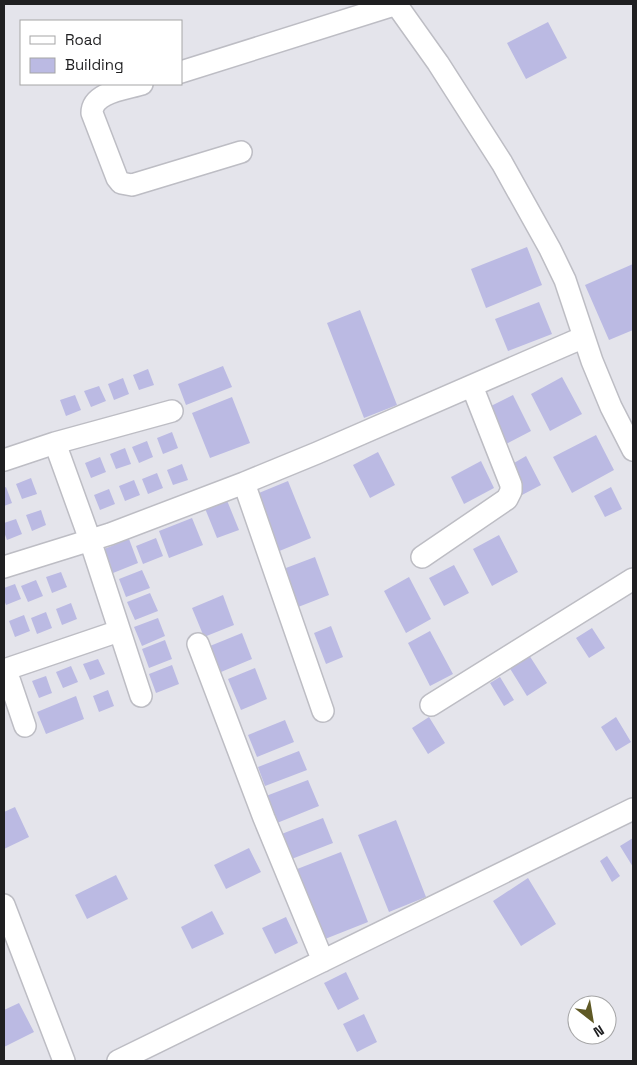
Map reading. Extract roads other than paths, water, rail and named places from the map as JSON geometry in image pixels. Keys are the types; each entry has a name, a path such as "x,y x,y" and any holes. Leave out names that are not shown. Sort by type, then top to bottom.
{"street":[{"path":"182,72 396,4 438,63 502,163 550,249 565,280 592,361 611,407 633,450"},
{"path":"139,85 105,96 96,101 92,107 92,113 117,178 121,183 132,186 241,152"},
{"path":"4,567 90,540 244,483 584,337"},
{"path":"422,557 507,499 510,495 511,485 472,386"},
{"path":"4,460 55,443 172,411"},
{"path":"55,443 90,540 141,696"},
{"path":"244,483 323,711"},
{"path":"431,704 633,579"},
{"path":"25,726 5,670 119,631"},
{"path":"198,644 264,818 323,961"},
{"path":"118,1061 633,808"},
{"path":"4,905 64,1061"}]}
